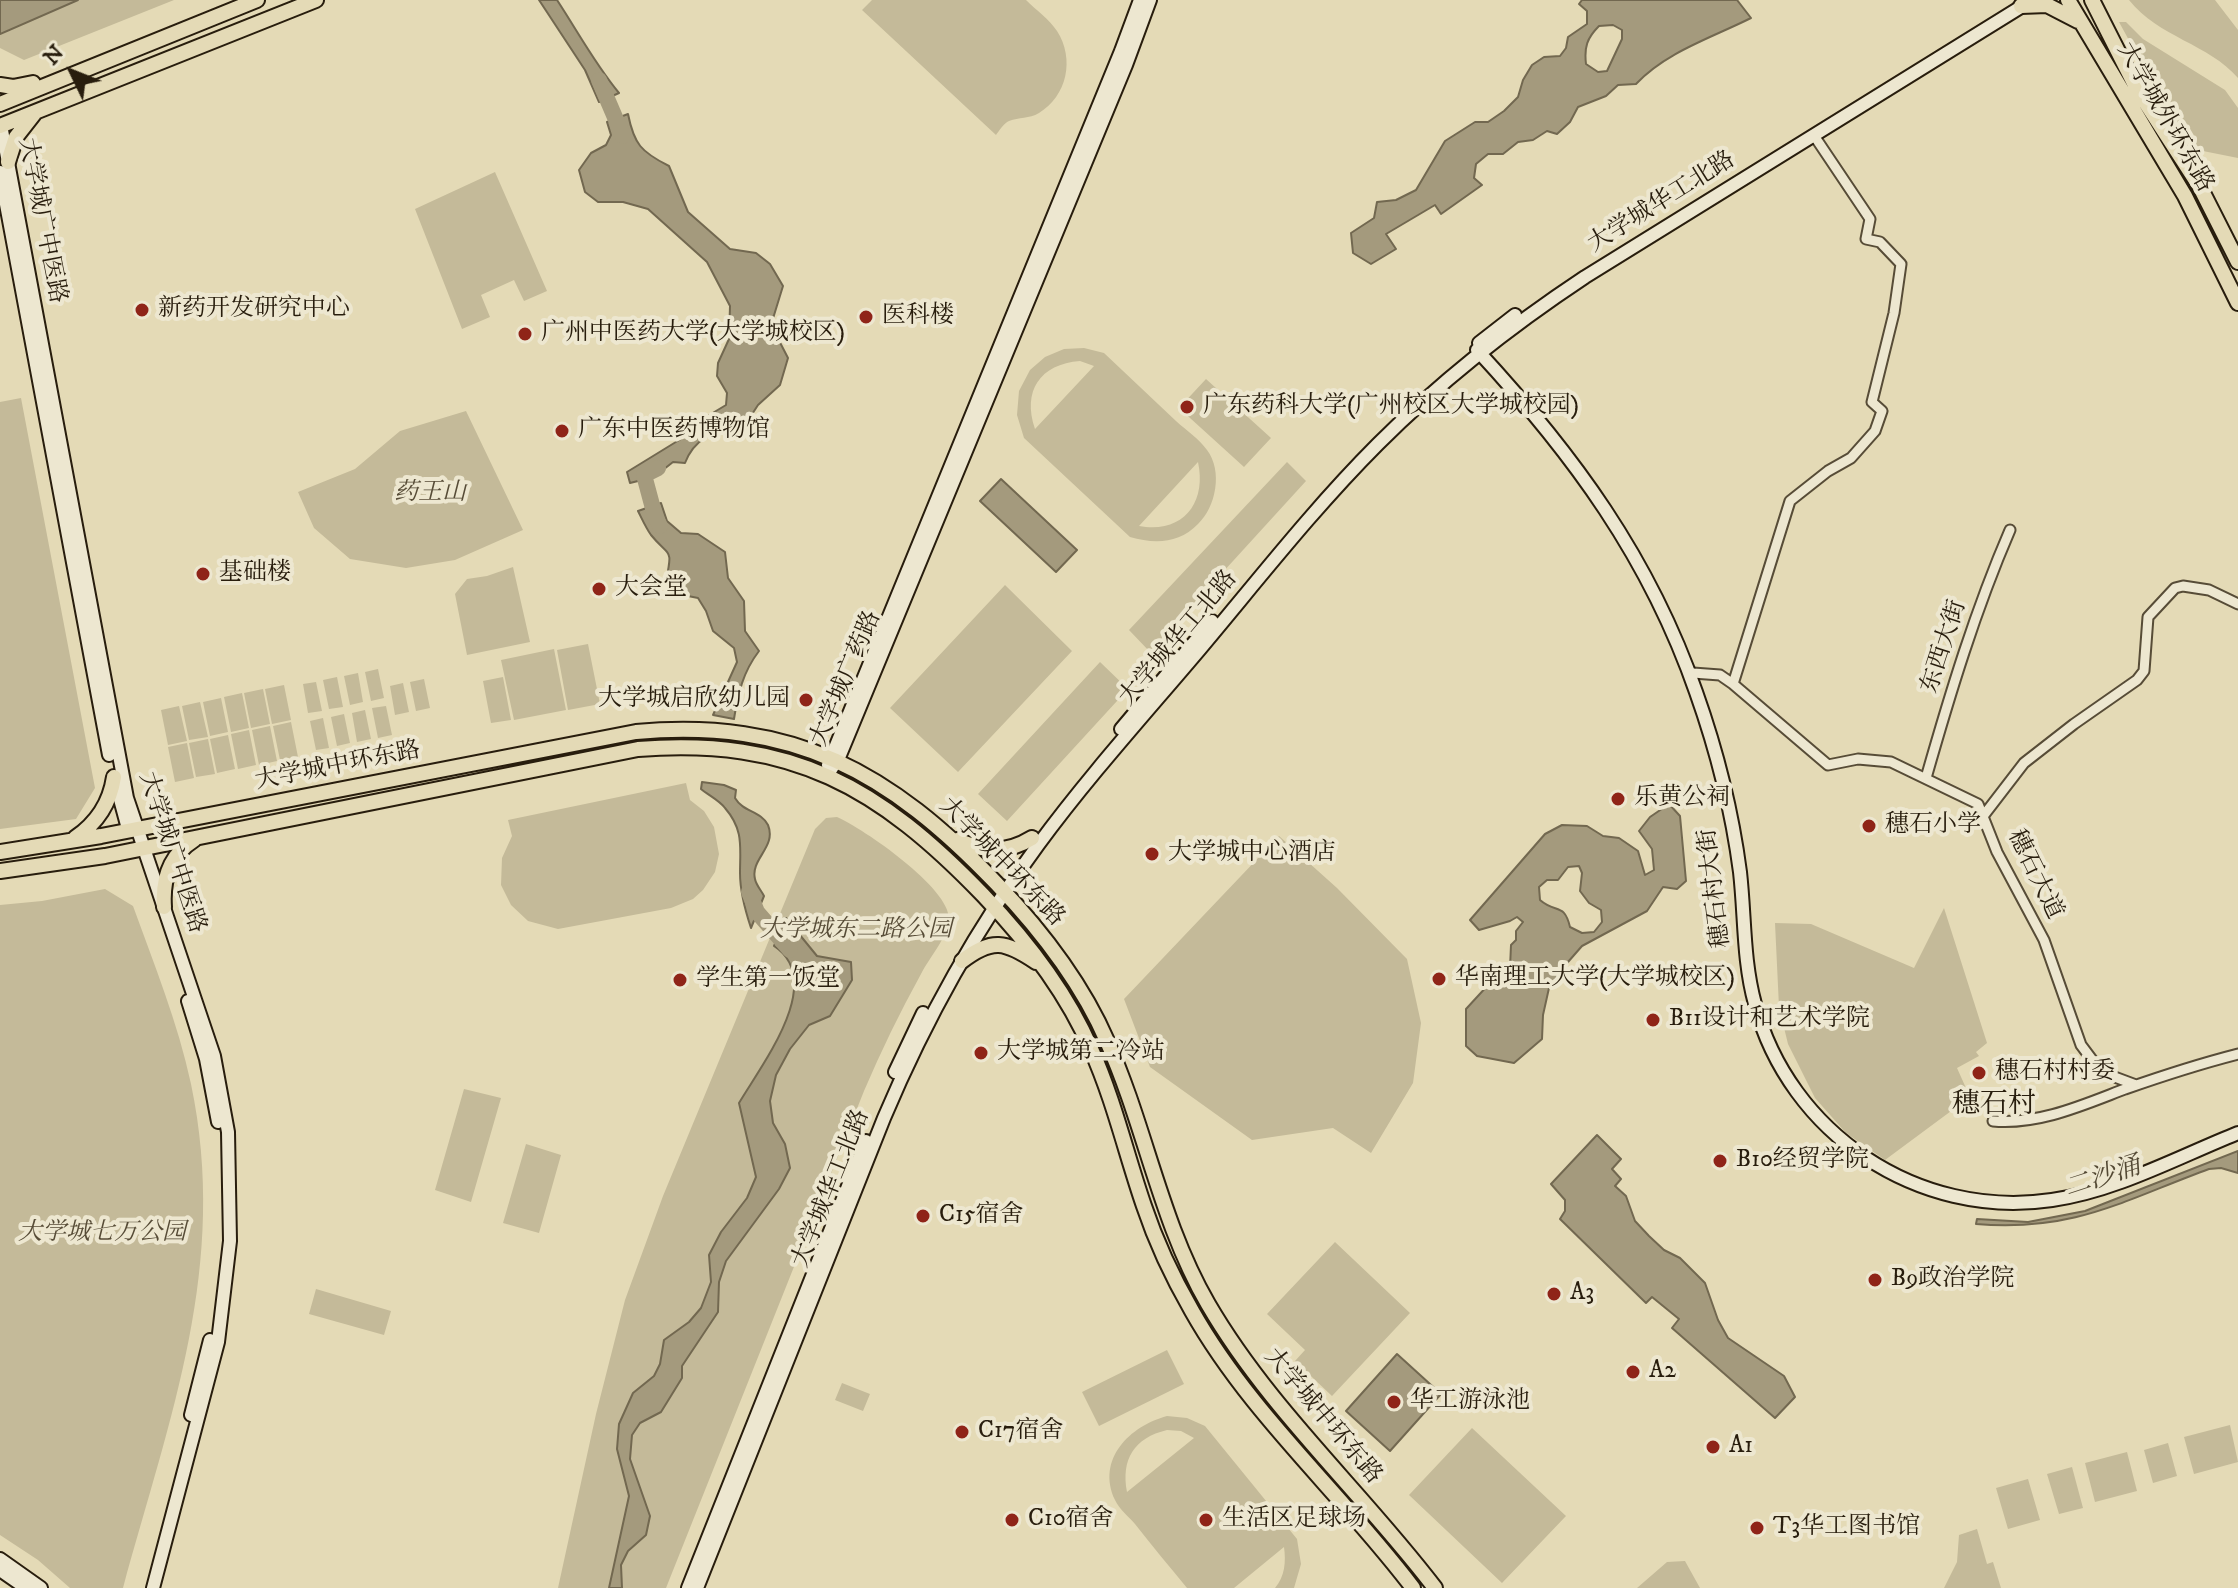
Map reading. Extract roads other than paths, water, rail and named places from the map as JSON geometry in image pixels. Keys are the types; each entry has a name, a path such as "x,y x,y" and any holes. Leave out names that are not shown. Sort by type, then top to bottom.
{"main road":[{"path":"0,104 257,0"},
{"path":"1,125 316,0"},
{"name":"大学城广药路","path":"827,776 1140,0"},
{"name":"大学城广药路","path":"833,759 1126,65 1150,0"},
{"name":"大学城外环东路","path":"2068,0 2185,196 2238,303"},
{"name":"大学城外环东路","path":"2092,0 2144,101 2200,187 2238,262"},
{"path":"2023,2 2047,5 2084,26"},
{"name":"大学城华工北路","path":"688,1588 887,1089 930,1000 1032,838 1091,764 1331,482 1391,419 1477,350 1585,277 2023,2"},
{"path":"0,85 13,87 57,81"},
{"path":"4,167 19,132 37,111"},
{"name":"大学城广中医路","path":"1,125 4,167 114,777 206,1059 218,1120 222,1167 222,1240 210,1341 144,1588"},
{"name":"大学城广中医路","path":"4,167 133,830"},
{"name":"大学城华工北路","path":"1002,889 1076,796 1318,508 1397,425 1477,350"},
{"name":"穗石村大街","path":"1477,350 1533,411 1588,481 1629,547 1676,640 1706,722 1726,798 1740,876 1749,975 1758,1015 1783,1073 1822,1123 1865,1158 1911,1183 1959,1198 2004,1203 2049,1201 2091,1192 2238,1133"},
{"name":"大学城中环东路","path":"0,852 133,830 636,732 683,729 745,734 784,742 833,759 898,794 951,837 1002,889 1054,950 1103,1031 1129,1097 1166,1216 1207,1303 1259,1379 1435,1588"},
{"name":"大学城中环东路","path":"0,871 139,849 638,749 683,747 731,750 779,759 827,776 869,797 911,826 992,904 1046,969 1074,1013 1098,1064 1150,1222 1185,1300 1238,1381 1413,1588"},
{"path":"68,842 101,814 109,800 114,777"},
{"path":"164,907 164,885 172,863 186,846 204,835"},
{"path":"951,837 993,851 1011,849 1032,838"},
{"name":"大学城广中医路","path":"139,849 164,907 218,1073 230,1152 231,1222 226,1291 218,1342 153,1588"},
{"name":"大学城华工北路","path":"697,1588 895,1093 924,1031 992,904"},
{"path":"962,961 980,948 999,944 1017,950 1046,969"},
{"path":"1326,1484 1335,1480 1340,1472"},
{"path":"1351,1513 1356,1505 1364,1501"},
{"path":"0,1559 41,1588"},
{"path":"706,1567 707,1588"},
{"path":"0,1570 26,1588"}],"street":[{"path":"1733,684 1790,501 1828,471 1851,458 1875,431 1882,411 1872,402 1894,313 1901,264 1880,242 1866,239 1870,219 1817,140"},
{"name":"东西大街","path":"1926,778 1952,687 1988,581 2010,530"},
{"name":"穗石大道","path":"2136,1085 2112,1076 2093,1061 2081,1045 2044,940 1997,852 1984,815 2024,763 2074,724 2129,688 2144,671 2147,621 2150,613 2175,588 2203,589 2238,604"},
{"path":"1693,673 1720,675 1828,765 1853,759 1895,764 1975,802 1984,815"},
{"path":"1993,1121 2014,1122 2048,1117 2188,1067 2238,1054"}],"waterway":[{"path":"599,80 623,136"},
{"path":"658,468 644,475 660,526"},
{"path":"749,892 757,912 790,950"}],"place":[{"name":"新药开发研究中心","path":"142,310"},
{"name":"医科楼","path":"866,317"},
{"name":"广州中医药大学(大学城校区)","path":"525,334"},
{"name":"广东药科大学(广州校区大学城校园)","path":"1187,407"},
{"name":"广东中医药博物馆","path":"562,431"},
{"name":"基础楼","path":"203,574"},
{"name":"大会堂","path":"599,589"},
{"name":"大学城启欣幼儿园","path":"806,700"},
{"name":"乐黄公祠","path":"1618,799"},
{"name":"穗石小学","path":"1869,826"},
{"name":"大学城中心酒店","path":"1152,854"},
{"name":"华南理工大学(大学城校区)","path":"1439,979"},
{"name":"学生第一饭堂","path":"680,980"},
{"name":"B11设计和艺术学院","path":"1653,1020"},
{"name":"大学城第二冷站","path":"981,1053"},
{"name":"穗石村村委","path":"1979,1073"},
{"name":"B10经贸学院","path":"1720,1161"},
{"name":"C15宿舍","path":"923,1216"},
{"name":"B9政治学院","path":"1875,1280"},
{"name":"A3","path":"1554,1294"},
{"name":"A2","path":"1633,1372"},
{"name":"华工游泳池","path":"1394,1402"},
{"name":"C17宿舍","path":"962,1432"},
{"name":"A1","path":"1713,1447"},
{"name":"C10宿舍","path":"1012,1520"},
{"name":"生活区足球场","path":"1206,1520"},
{"name":"T3华工图书馆","path":"1757,1528"}],"district":[{"name":"穗石村","path":"1994,1106"}],"park label":[{"name":"药王山","path":"430,494"},
{"name":"大学城东二路公园","path":"856,931"},
{"name":"大学城七万公园","path":"102,1234"}],"water label":[{"name":"二沙涌","path":"2103,1179"}]}
